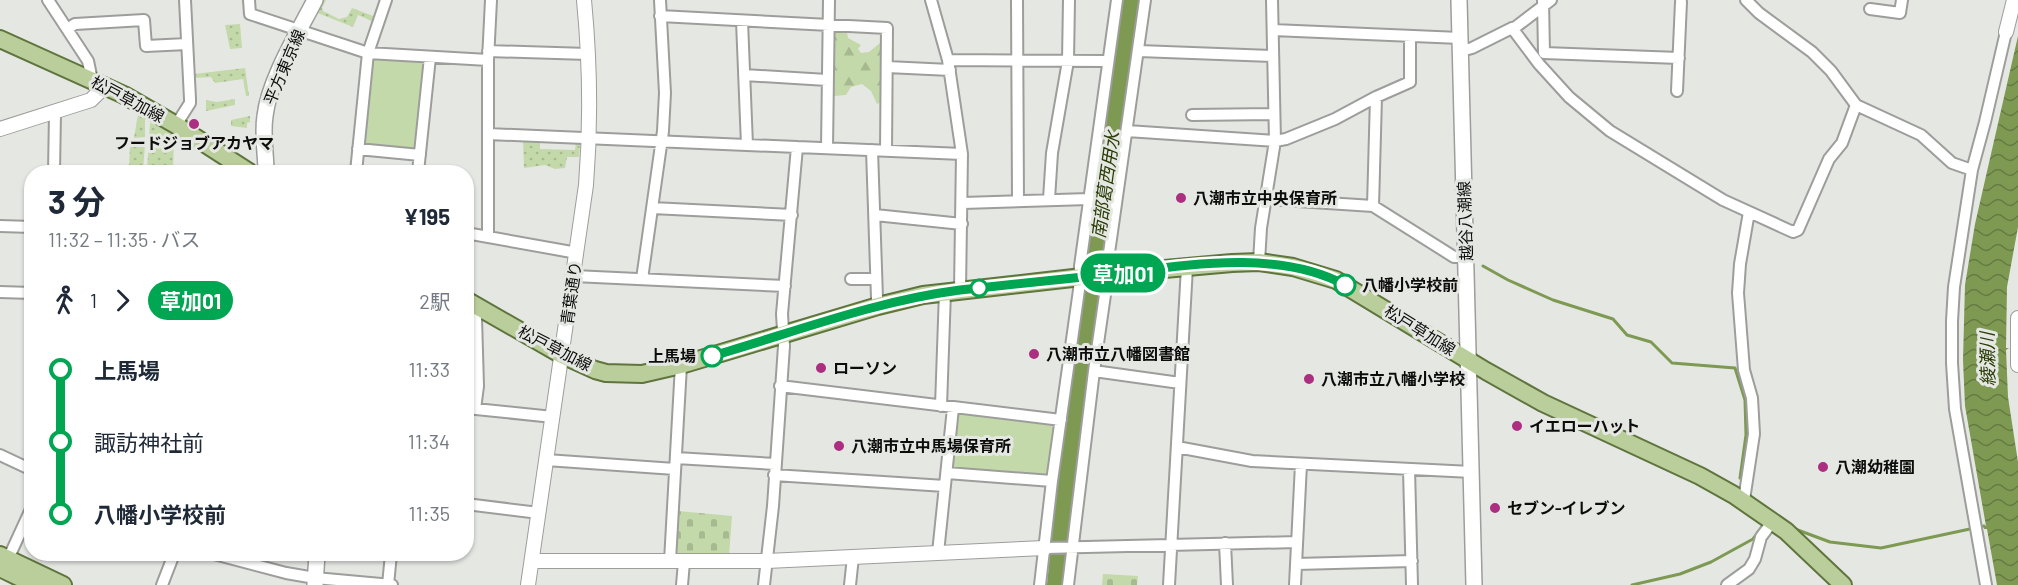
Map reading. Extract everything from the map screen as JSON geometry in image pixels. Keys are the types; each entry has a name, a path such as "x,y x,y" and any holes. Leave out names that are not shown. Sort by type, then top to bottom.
{"main road":[{"name":"平方東京線","path":"266,165 264,129 267,102 315,0"},
{"name":"越谷八潮線","path":"1459,0 1474,585"},
{"name":"松戸草加線","path":"0,39 99,83 176,125 238,165"},
{"name":"松戸草加線","path":"474,305 562,355 595,370 624,374 656,372 878,306 952,291 1106,274 1259,262 1313,272 1336,280 1543,402 1700,476 1744,500 1773,521 1835,583"},
{"path":"3,561 35,585"},
{"path":"3,561 63,585"},
{"path":"315,582 316,561"}],"street":[{"path":"0,129 91,100 99,83 88,61 48,0"},
{"path":"176,125 190,103 185,0"},
{"path":"249,0 250,14 368,53 430,57 588,54"},
{"path":"357,165 368,53 386,0"},
{"path":"488,237 490,0"},
{"name":"青葉通り","path":"528,585 574,276 590,138 584,0"},
{"path":"642,279 662,140 665,93 660,0"},
{"path":"827,148 829,0"},
{"path":"931,0 949,65 962,154 963,203 952,291 947,407 947,473 938,553"},
{"path":"1017,0 1018,200"},
{"path":"1049,199 1052,153 1068,61 1069,0"},
{"path":"1040,585 1117,0"},
{"path":"1068,585 1106,274 1146,0"},
{"path":"1259,262 1261,228 1275,141 1272,0"},
{"path":"1746,0 1759,13 1812,52 1831,71 1856,105 1921,135 1952,163 1972,170"},
{"path":"1870,9 1900,13 1902,0"},
{"path":"1986,585 1957,420 1952,363 1954,287 1972,170 2014,0"},
{"path":"1273,30 1410,36 1472,48 1513,29 1546,2"},
{"path":"1546,2 1544,52 1679,58"},
{"path":"1677,91 1681,2"},
{"path":"660,16 887,28 886,151"},
{"path":"67,29 75,24 144,21 146,46 187,44"},
{"path":"742,21 747,145"},
{"path":"1513,29 1539,64 1585,112 1610,131 1701,187 1793,232 1798,230 1829,159 1842,143 1856,105"},
{"path":"1127,131 1275,141 1286,139 1335,119 1410,82 1410,36"},
{"path":"1138,51 1273,56"},
{"path":"419,165 430,57"},
{"path":"887,67 1017,61 1108,62"},
{"path":"744,75 827,80"},
{"path":"1373,206 1376,97"},
{"path":"54,165 55,113"},
{"path":"1192,115 1274,114"},
{"path":"488,134 962,154"},
{"path":"764,585 775,469 784,346 785,286 797,147"},
{"path":"358,149 420,155"},
{"path":"873,150 878,306"},
{"path":"963,203 1089,199"},
{"path":"1266,199 1373,206 1454,256 1466,258"},
{"path":"652,208 792,215"},
{"path":"1744,500 1754,434 1752,398 1744,370 1738,292 1740,264 1749,212"},
{"path":"875,215 962,224"},
{"path":"0,226 24,227"},
{"path":"474,234 577,253"},
{"path":"1169,585 1187,267"},
{"path":"574,276 785,286"},
{"path":"851,279 876,279"},
{"path":"0,292 24,293"},
{"path":"474,309 478,386 474,399"},
{"path":"2018,318 2018,365"},
{"path":"681,365 676,464 677,561 682,585"},
{"path":"1094,371 1116,376 1180,383"},
{"path":"780,386 1061,420"},
{"path":"474,408 553,417"},
{"path":"1177,447 1252,461 1472,472"},
{"path":"0,455 24,466"},
{"path":"546,460 775,469 945,486"},
{"path":"1295,585 1301,464"},
{"path":"1409,469 1412,585"},
{"path":"947,473 1052,481"},
{"path":"474,505 539,513"},
{"path":"1727,585 1749,569 1755,559 1761,537 1773,521"},
{"path":"3,561 24,522"},
{"path":"532,561 767,561 1045,548 1297,542"},
{"path":"1226,543 1227,585"},
{"path":"850,585 853,557"},
{"path":"162,585 171,561"},
{"path":"240,561 315,582 390,585 391,561"},
{"path":"1296,564 1412,561"}],"green space":[{"path":"321,0 326,0 323,11 339,19 347,17 352,8 376,17 374,22 358,15 353,27 315,12"},
{"path":"240,24 242,48 230,49 225,25"},
{"path":"840,30 847,32 848,38 861,45 858,49 861,53 869,52 880,43 882,99 880,103 877,104 871,91 862,84 851,87 846,95 834,96 835,32"},
{"path":"375,58 422,61 425,65 417,148 413,151 366,147 364,144 371,61"},
{"path":"245,68 249,96 246,96 243,79 215,83 211,77 194,78 194,74"},
{"path":"235,99 235,105 206,111 206,100 217,102"},
{"path":"138,114 145,118 145,137 134,138"},
{"path":"250,116 247,128 231,126 231,120"},
{"path":"150,123 154,123 174,136 173,165 147,165"},
{"path":"523,139 540,140 540,149 575,150 576,142 580,142 579,157 567,157 565,168 555,169 545,165 524,168"},
{"path":"130,145 145,145 143,165 129,165"},
{"path":"957,414 1052,425 1054,429 1048,474 1044,476 952,470"},
{"path":"678,511 732,516 729,556 679,556 675,553"},
{"path":"1103,574 1138,576 1137,585 1102,585"}],"water":[{"name":"綾瀬川","path":"2018,36 2018,227 2007,287 2006,348 2009,348 2006,350 2008,397 2018,462 2018,585 1997,585 1987,529 1984,529 1986,526 1965,406 1963,360 1965,285 1975,224"}],"waterway":[{"name":"南部葛西用水","path":"1056,585 1070,446 1131,0"},
{"path":"1483,266 1553,300 1613,319 1627,335 1651,342 1672,363 1735,368 1745,400 1746,435 1740,478"},
{"path":"1632,585 1680,574 1711,562 1753,539 1765,523"},
{"path":"1795,529 1830,542 1881,548 1984,526"}],"bus line":[{"name":"草加01","path":"712,356 878,306 923,295 960,290 1125,272 1259,262 1313,272 1345,285"}],"place":[{"name":"フードジョブアカヤマ","path":"194,124"},
{"name":"八潮市立中央保育所","path":"1181,198"},
{"name":"八幡小学校前","path":"1345,285"},
{"name":"八潮市立八幡図書館","path":"1034,354"},
{"name":"上馬場","path":"712,356"},
{"name":"ローソン","path":"821,368"},
{"name":"八潮市立八幡小学校","path":"1309,379"},
{"name":"イエローハット","path":"1517,426"},
{"name":"八潮市立中馬場保育所","path":"839,446"},
{"name":"八潮幼稚園","path":"1823,467"},
{"name":"セブン-イレブン","path":"1495,508"}]}
